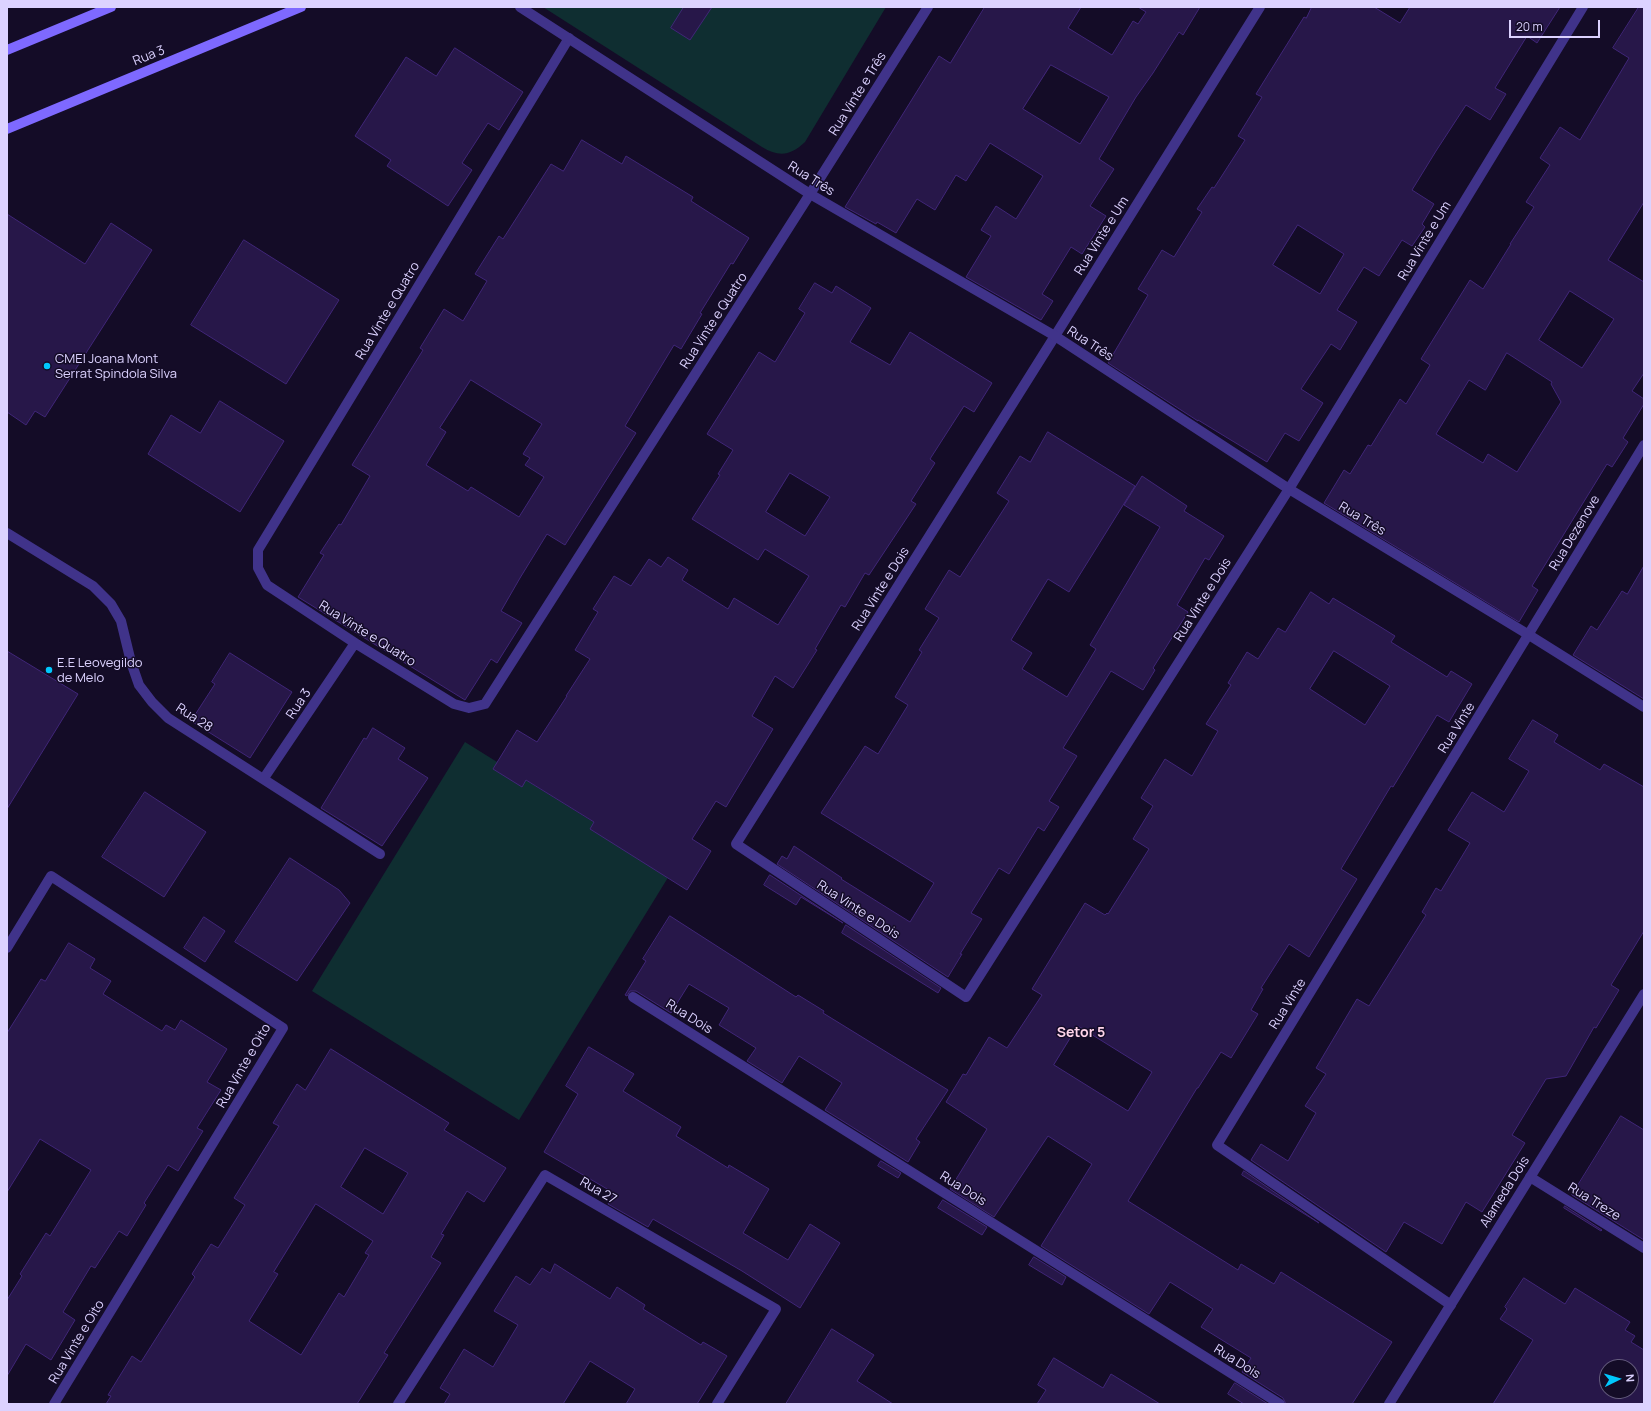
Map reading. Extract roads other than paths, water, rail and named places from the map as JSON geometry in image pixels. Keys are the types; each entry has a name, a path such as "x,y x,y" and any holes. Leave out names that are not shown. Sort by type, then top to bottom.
{"main road":[{"path":"7,50 111,7"},
{"name":"Rua 3","path":"7,128 300,7"}],"street":[{"name":"Rua Três","path":"520,7 810,194 1055,336 1289,489 1644,707"},
{"name":"Rua Vinte e Três","path":"810,194 928,7"},
{"name":"Rua Vinte e Um","path":"1055,336 1260,7"},
{"name":"Rua Vinte e Um","path":"1289,489 1584,7"},
{"name":"Rua Vinte e Quatro","path":"569,38 258,550 258,568 267,585 355,643 454,704 469,708 485,704 810,194"},
{"name":"Rua Vinte e Dois","path":"1055,336 736,844 966,997 1289,489"},
{"name":"Rua Dezenove","path":"1529,635 1644,446"},
{"name":"Rua 28","path":"7,533 93,586 111,604 121,621 131,662 139,685 152,702 168,718 264,778 380,854"},
{"name":"Rua Vinte","path":"1451,1305 1217,1145 1529,635"},
{"name":"Rua 3","path":"264,778 355,643"},
{"name":"Rua Vinte e Oito","path":"7,948 51,876 283,1028 54,1404"},
{"name":"Alameda Dois","path":"1389,1404 1644,994"},
{"name":"Rua Dois","path":"633,997 1280,1404"},
{"name":"Rua 27","path":"398,1404 545,1175 776,1309 717,1404"},
{"name":"Rua Treze","path":"1530,1177 1644,1248"}],"place":[{"name":"CMEI Joana Mont Serrat Spindola Silva","path":"47,366"},
{"name":"E.E Leovegildo de Melo","path":"49,670"}],"district":[{"name":"Setor 5","path":"1081,1033"}]}
